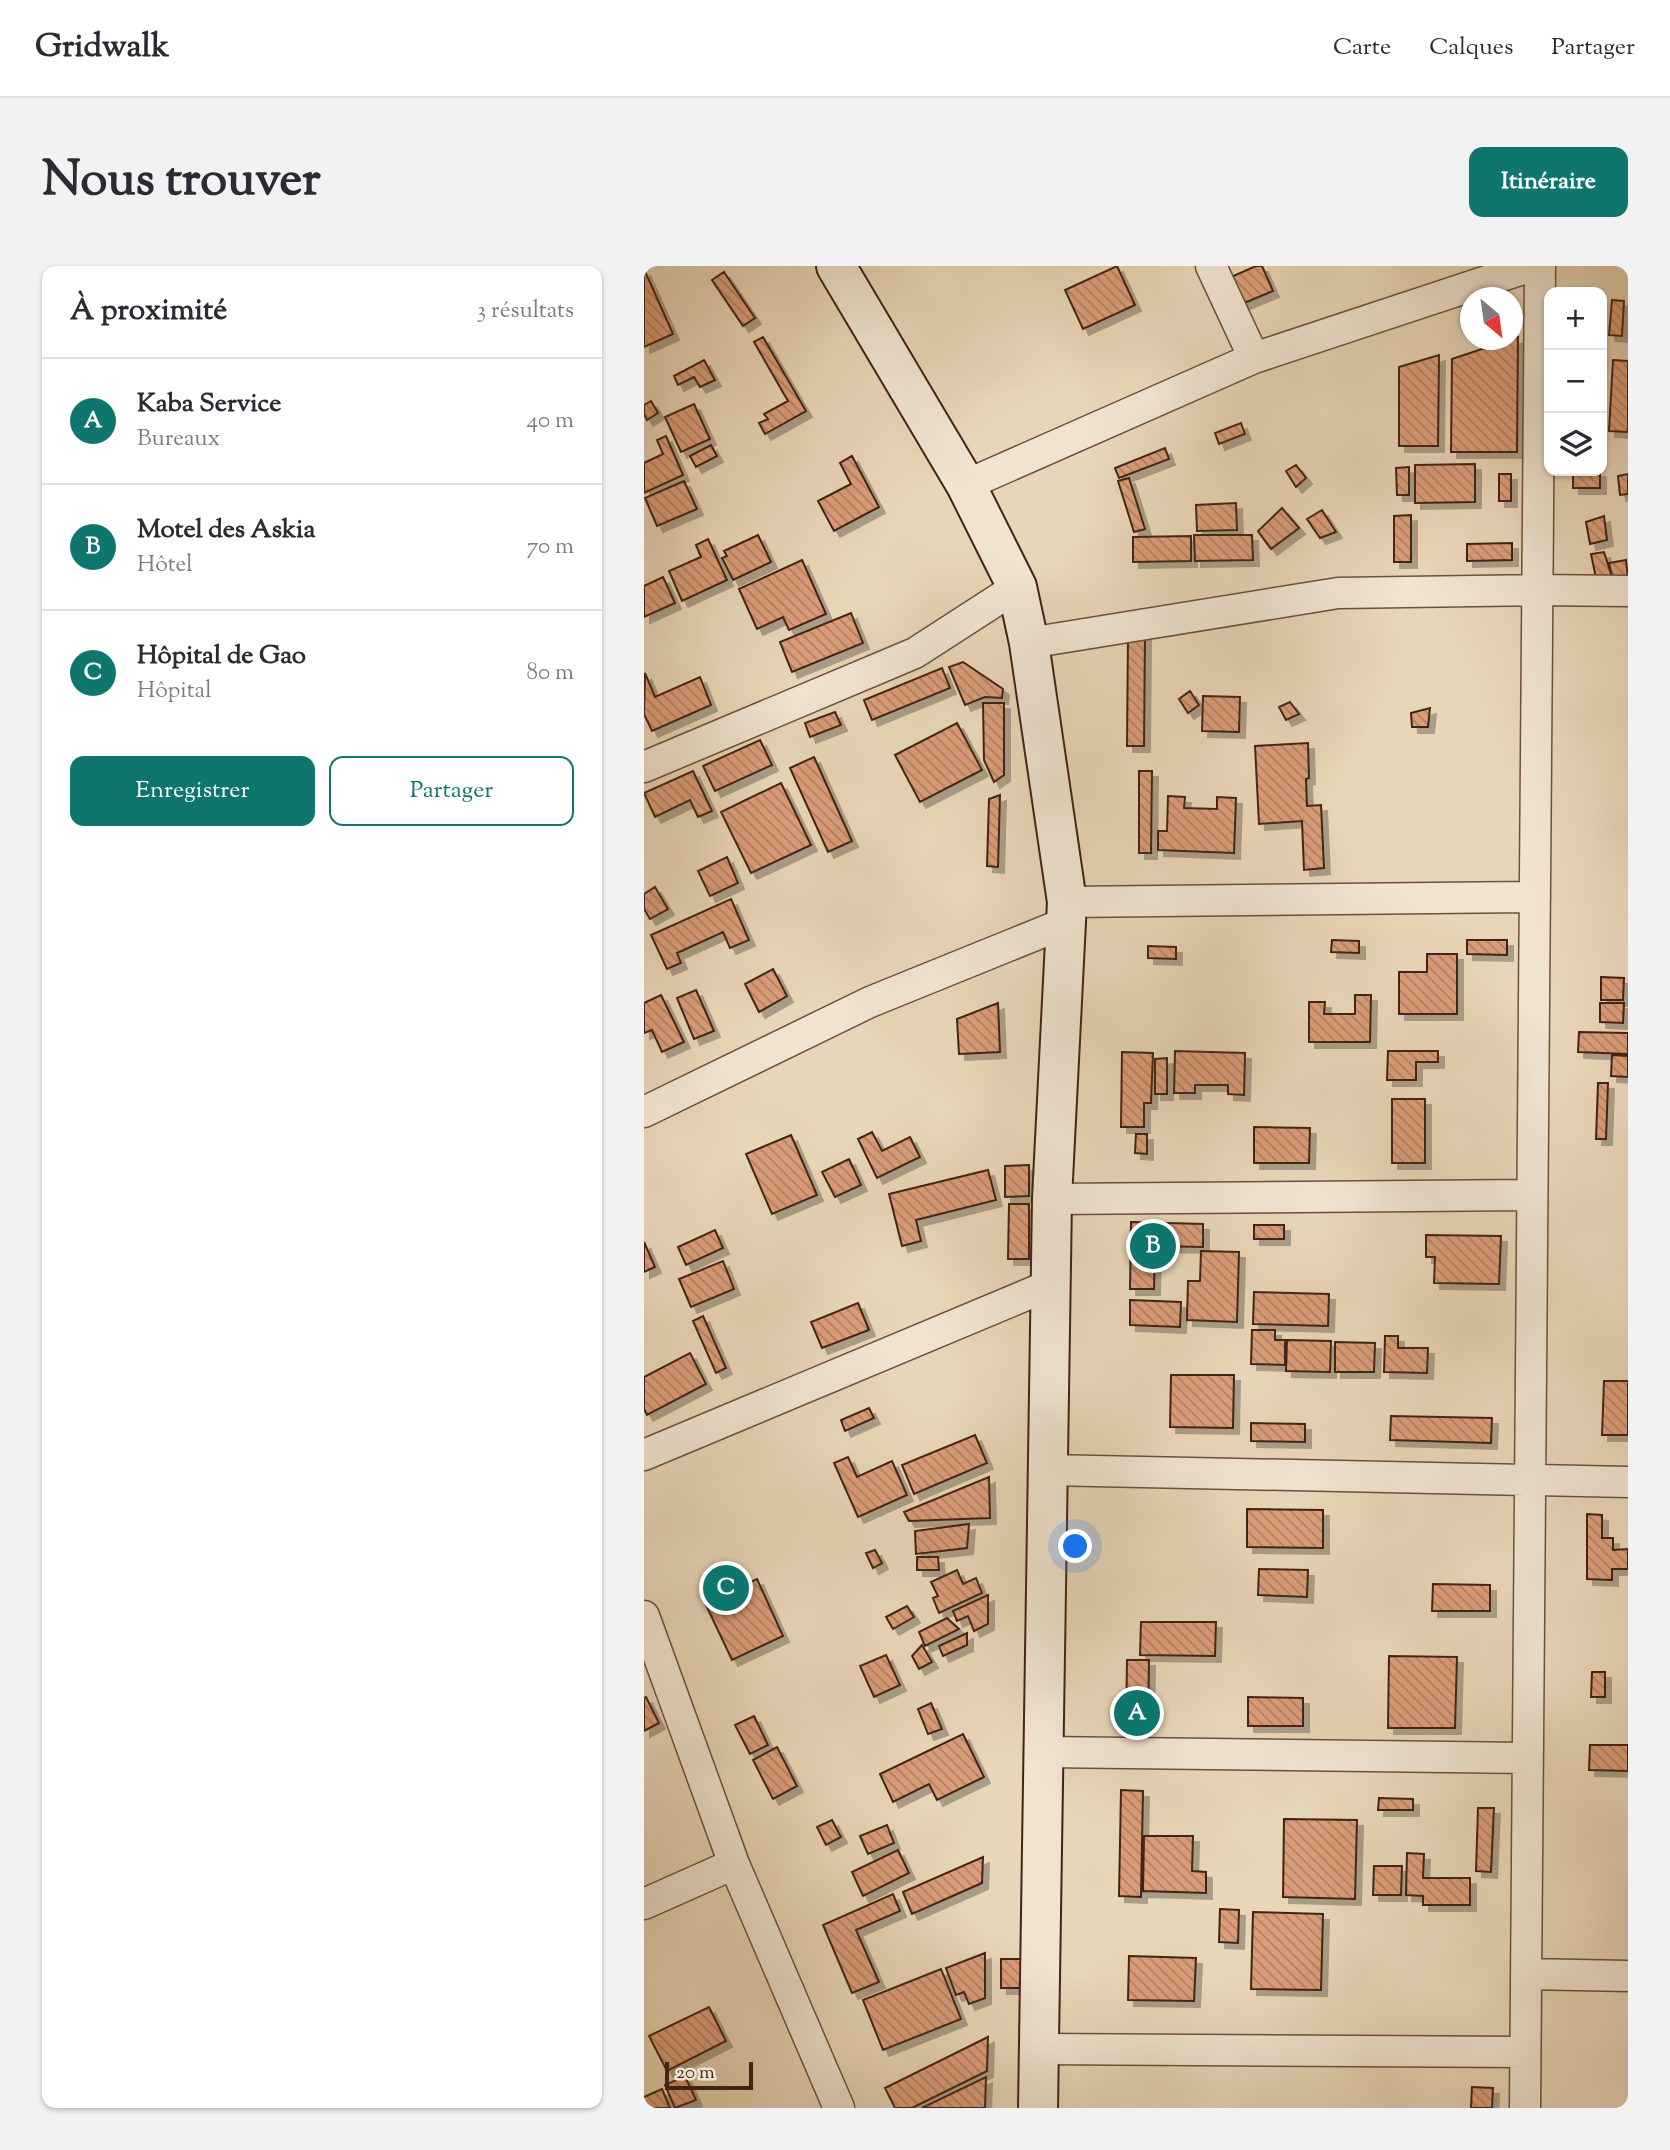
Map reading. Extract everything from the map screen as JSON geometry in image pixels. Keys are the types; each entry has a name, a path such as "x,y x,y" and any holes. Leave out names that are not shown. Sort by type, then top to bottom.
{"street":[{"path":"1211,266 1254,358"},
{"path":"966,485 1254,358 1532,266"},
{"path":"1525,2108 1540,266"},
{"path":"839,267 966,485 1017,587 1029,643 1066,912 1052,1199 1038,2108"},
{"path":"644,767 915,653 1017,587"},
{"path":"1029,643 1338,593 1628,591"},
{"path":"644,1112 870,1002 1066,912 1535,897"},
{"path":"1052,1199 1532,1195"},
{"path":"644,1455 1050,1285"},
{"path":"1047,1470 1628,1482"},
{"path":"644,1616 734,1864 839,2108"},
{"path":"1045,1752 1527,1758"},
{"path":"644,1904 734,1864"},
{"path":"1526,1975 1628,1976"},
{"path":"1039,2049 1525,2052"}],"building":[{"path":"1117,266 1135,305 1083,329 1065,290"},
{"path":"1262,266 1273,291 1242,304 1231,277"},
{"path":"644,269 673,334 644,347"},
{"path":"724,272 755,318 743,326 712,280"},
{"path":"1612,300 1624,301 1622,336 1609,335"},
{"path":"763,337 806,411 765,434 759,423 768,419 764,414 788,401 754,342"},
{"path":"1479,350 1518,350 1517,452 1451,452 1452,359"},
{"path":"1439,355 1438,446 1399,446 1399,367"},
{"path":"704,360 715,380 700,387 694,377 678,385 674,376"},
{"path":"1613,360 1628,361 1628,432 1609,431"},
{"path":"651,401 658,413 647,420 644,405"},
{"path":"694,404 710,439 681,452 665,417"},
{"path":"1241,423 1245,434 1219,444 1215,433"},
{"path":"666,436 683,475 644,493 644,463 663,454 657,440"},
{"path":"711,445 717,456 696,467 690,456"},
{"path":"1165,448 1169,459 1119,478 1115,468"},
{"path":"852,456 879,507 834,531 818,501 851,484 840,463"},
{"path":"1475,464 1475,502 1415,503 1415,465"},
{"path":"1296,465 1306,478 1296,487 1286,471"},
{"path":"1409,467 1409,495 1397,495 1396,468"},
{"path":"1499,474 1511,474 1511,501 1499,501"},
{"path":"1628,474 1628,494 1620,495 1618,476"},
{"path":"1573,476 1600,476 1600,488 1573,488"},
{"path":"1129,478 1145,529 1134,532 1118,481"},
{"path":"684,481 697,509 657,526 645,498"},
{"path":"1236,503 1237,530 1197,531 1196,505"},
{"path":"1282,508 1299,528 1271,549 1258,531"},
{"path":"1322,510 1336,532 1320,538 1307,519"},
{"path":"1411,515 1411,562 1394,562 1394,516"},
{"path":"1604,516 1607,540 1590,544 1586,522"},
{"path":"758,535 771,562 733,580 722,558 727,556 724,551"},
{"path":"1194,535 1252,535 1253,560 1195,561"},
{"path":"1191,536 1191,561 1133,562 1133,537"},
{"path":"708,539 727,580 682,601 669,571 701,557 696,545"},
{"path":"1512,543 1512,560 1467,561 1467,544"},
{"path":"1604,552 1613,580 1596,578 1591,554"},
{"path":"802,560 826,614 789,630 783,617 757,629 739,589"},
{"path":"1626,560 1628,579 1613,580 1609,563"},
{"path":"663,577 675,603 644,617 644,586"},
{"path":"851,613 863,643 792,672 780,642"},
{"path":"1128,634 1145,634 1144,746 1127,746"},
{"path":"963,662 1003,689 1002,698 985,697 965,705 949,667"},
{"path":"942,668 950,688 872,720 864,700"},
{"path":"645,673 655,697 700,677 711,705 652,731 644,714"},
{"path":"1190,691 1199,705 1188,713 1179,699"},
{"path":"1203,696 1240,697 1239,732 1202,731"},
{"path":"1290,702 1299,714 1286,720 1279,707"},
{"path":"983,703 1004,703 1004,775 994,782 984,760"},
{"path":"1430,708 1428,727 1412,727 1411,713"},
{"path":"835,712 841,725 810,737 805,723"},
{"path":"957,723 982,770 920,802 895,755"},
{"path":"760,740 772,765 715,791 703,766"},
{"path":"1308,743 1307,806 1321,805 1324,868 1304,870 1302,821 1259,824 1255,746"},
{"path":"814,757 852,841 828,852 790,768"},
{"path":"693,771 712,811 698,817 690,800 655,817 644,793"},
{"path":"1139,771 1152,771 1151,853 1139,853"},
{"path":"781,783 811,845 751,873 721,812"},
{"path":"1000,795 998,867 987,866 989,799"},
{"path":"1168,796 1185,797 1184,808 1217,809 1217,797 1236,798 1234,853 1158,850 1158,831 1167,831"},
{"path":"727,857 738,883 710,896 698,871"},
{"path":"655,887 668,909 650,919 644,909 644,894"},
{"path":"731,899 749,940 730,948 723,932 677,953 681,963 667,969 651,935"},
{"path":"1332,940 1359,941 1359,953 1331,952"},
{"path":"1467,940 1507,940 1507,955 1467,954"},
{"path":"1148,946 1176,947 1176,959 1148,958"},
{"path":"1427,954 1457,954 1457,1014 1399,1014 1399,972 1427,972"},
{"path":"773,969 787,996 759,1012 745,984"},
{"path":"1601,977 1624,978 1623,1000 1601,1000"},
{"path":"696,990 714,1031 694,1039 677,998"},
{"path":"661,995 684,1042 662,1052 652,1030 644,1033 644,1003"},
{"path":"1355,995 1371,995 1370,1042 1309,1042 1309,1002 1325,1002 1324,1014 1355,1014"},
{"path":"998,1003 1000,1052 959,1054 957,1019"},
{"path":"1600,1003 1624,1003 1623,1023 1600,1022"},
{"path":"1579,1032 1628,1033 1628,1054 1578,1052"},
{"path":"1175,1051 1245,1053 1244,1095 1228,1094 1228,1085 1195,1085 1195,1093 1174,1093"},
{"path":"1388,1051 1438,1051 1438,1062 1416,1062 1416,1080 1387,1080"},
{"path":"1122,1052 1153,1053 1151,1103 1144,1103 1144,1127 1121,1127"},
{"path":"1612,1055 1628,1056 1628,1077 1611,1076"},
{"path":"1167,1058 1167,1094 1155,1094 1155,1059"},
{"path":"1598,1083 1608,1083 1606,1139 1596,1139"},
{"path":"1392,1099 1425,1099 1425,1163 1392,1163"},
{"path":"1254,1127 1310,1128 1309,1163 1254,1163"},
{"path":"872,1132 882,1151 910,1137 920,1157 877,1178 858,1139"},
{"path":"1136,1134 1147,1134 1147,1154 1135,1153"},
{"path":"791,1135 817,1195 772,1214 746,1154"},
{"path":"849,1159 861,1185 835,1197 822,1172"},
{"path":"1029,1165 1029,1196 1005,1197 1005,1166"},
{"path":"988,1170 996,1200 916,1220 921,1241 902,1246 889,1194"},
{"path":"1009,1204 1029,1204 1029,1259 1008,1259"},
{"path":"1131,1222 1203,1224 1203,1247 1155,1246 1154,1289 1130,1289"},
{"path":"1254,1225 1284,1225 1284,1239 1254,1239"},
{"path":"715,1230 723,1248 686,1265 678,1247"},
{"path":"1426,1235 1501,1236 1499,1284 1434,1283 1435,1257 1426,1257"},
{"path":"644,1242 655,1267 644,1272"},
{"path":"1201,1251 1239,1252 1237,1322 1187,1320 1188,1281 1200,1281"},
{"path":"723,1261 734,1289 691,1307 679,1279"},
{"path":"1254,1292 1329,1294 1328,1326 1253,1324"},
{"path":"1130,1300 1181,1302 1180,1327 1130,1325"},
{"path":"858,1303 869,1330 822,1348 811,1322"},
{"path":"703,1316 726,1368 716,1373 693,1321"},
{"path":"1252,1330 1275,1330 1275,1340 1285,1340 1285,1365 1251,1364"},
{"path":"1385,1336 1398,1336 1398,1348 1428,1348 1427,1373 1384,1372"},
{"path":"1287,1340 1331,1341 1330,1372 1286,1371"},
{"path":"1335,1342 1375,1343 1374,1372 1335,1372"},
{"path":"690,1353 706,1384 647,1415 644,1409 644,1377"},
{"path":"1171,1375 1234,1375 1233,1428 1170,1427"},
{"path":"1604,1381 1628,1381 1628,1435 1602,1435"},
{"path":"869,1408 874,1418 845,1431 841,1420"},
{"path":"1391,1416 1492,1418 1491,1443 1390,1440"},
{"path":"1251,1423 1305,1424 1305,1442 1251,1441"},
{"path":"975,1435 987,1463 914,1494 902,1465"},
{"path":"848,1457 857,1477 892,1461 907,1495 858,1517 834,1463"},
{"path":"989,1477 990,1518 909,1521 904,1512"},
{"path":"1247,1509 1323,1510 1323,1548 1247,1547"},
{"path":"1587,1514 1602,1515 1602,1538 1613,1538 1613,1550 1628,1549 1628,1569 1612,1569 1612,1580 1587,1579"},
{"path":"969,1524 967,1548 916,1554 915,1531"},
{"path":"875,1550 882,1563 873,1568 866,1553"},
{"path":"917,1557 938,1557 939,1570 917,1570"},
{"path":"1259,1569 1308,1570 1307,1597 1258,1595"},
{"path":"957,1570 963,1584 976,1578 982,1593 939,1613 933,1598 938,1596 931,1582"},
{"path":"757,1579 783,1636 732,1660 705,1603"},
{"path":"1433,1584 1490,1585 1490,1611 1432,1611"},
{"path":"988,1595 988,1624 974,1631 968,1616 957,1621 953,1611"},
{"path":"907,1606 914,1617 893,1629 886,1617"},
{"path":"947,1618 959,1629 925,1646 919,1632"},
{"path":"1141,1622 1216,1622 1215,1656 1140,1655"},
{"path":"967,1633 967,1645 943,1656 939,1646"},
{"path":"922,1645 932,1662 919,1669 912,1656"},
{"path":"886,1655 900,1685 874,1697 860,1666"},
{"path":"1389,1656 1457,1657 1455,1728 1388,1728"},
{"path":"1127,1660 1149,1660 1148,1727 1126,1727"},
{"path":"1592,1672 1605,1672 1605,1697 1591,1697"},
{"path":"646,1697 659,1723 644,1731 644,1698"},
{"path":"1248,1697 1303,1698 1303,1726 1248,1726"},
{"path":"931,1703 942,1729 928,1734 918,1709"},
{"path":"754,1716 768,1745 750,1754 735,1725"},
{"path":"963,1734 984,1777 937,1800 929,1784 893,1802 880,1774"},
{"path":"1590,1745 1628,1745 1628,1771 1589,1770"},
{"path":"777,1747 797,1786 773,1799 753,1760"},
{"path":"1121,1790 1143,1791 1141,1897 1119,1896"},
{"path":"1379,1798 1413,1799 1413,1810 1378,1810"},
{"path":"1478,1808 1494,1808 1491,1872 1476,1871"},
{"path":"1284,1819 1357,1820 1355,1899 1283,1897"},
{"path":"832,1820 841,1837 826,1845 817,1827"},
{"path":"887,1825 894,1843 868,1854 860,1836"},
{"path":"1144,1836 1193,1836 1192,1871 1206,1872 1206,1893 1143,1891"},
{"path":"898,1850 909,1873 863,1896 852,1872"},
{"path":"1407,1853 1424,1854 1423,1878 1470,1878 1470,1905 1423,1905 1423,1896 1406,1895"},
{"path":"983,1857 982,1883 912,1914 903,1892"},
{"path":"1374,1866 1402,1866 1401,1895 1373,1895"},
{"path":"893,1894 900,1911 856,1930 879,1982 852,1993 823,1925"},
{"path":"1220,1909 1239,1910 1238,1943 1219,1942"},
{"path":"1253,1912 1323,1914 1321,1990 1251,1989"},
{"path":"985,1953 985,1998 969,2004 964,1992 956,1995 946,1968"},
{"path":"1129,1956 1196,1958 1194,2001 1128,2000"},
{"path":"1001,1959 1021,1959 1021,1988 1001,1988"},
{"path":"941,1969 961,2019 883,2050 863,2000"},
{"path":"709,2007 726,2041 667,2071 649,2036"},
{"path":"988,2037 987,2071 912,2108 895,2108 885,2088"},
{"path":"685,2076 696,2100 675,2108 665,2085"},
{"path":"986,2077 985,2108 922,2108"},
{"path":"1472,2087 1493,2088 1492,2108 1471,2108"},
{"path":"662,2089 670,2108 644,2108 644,2097"}],"place":[{"name":"Motel des Askia","path":"1153,1246"},
{"name":"Hôpital de Gao","path":"726,1588"},
{"name":"Kaba Service","path":"1137,1713"}]}
